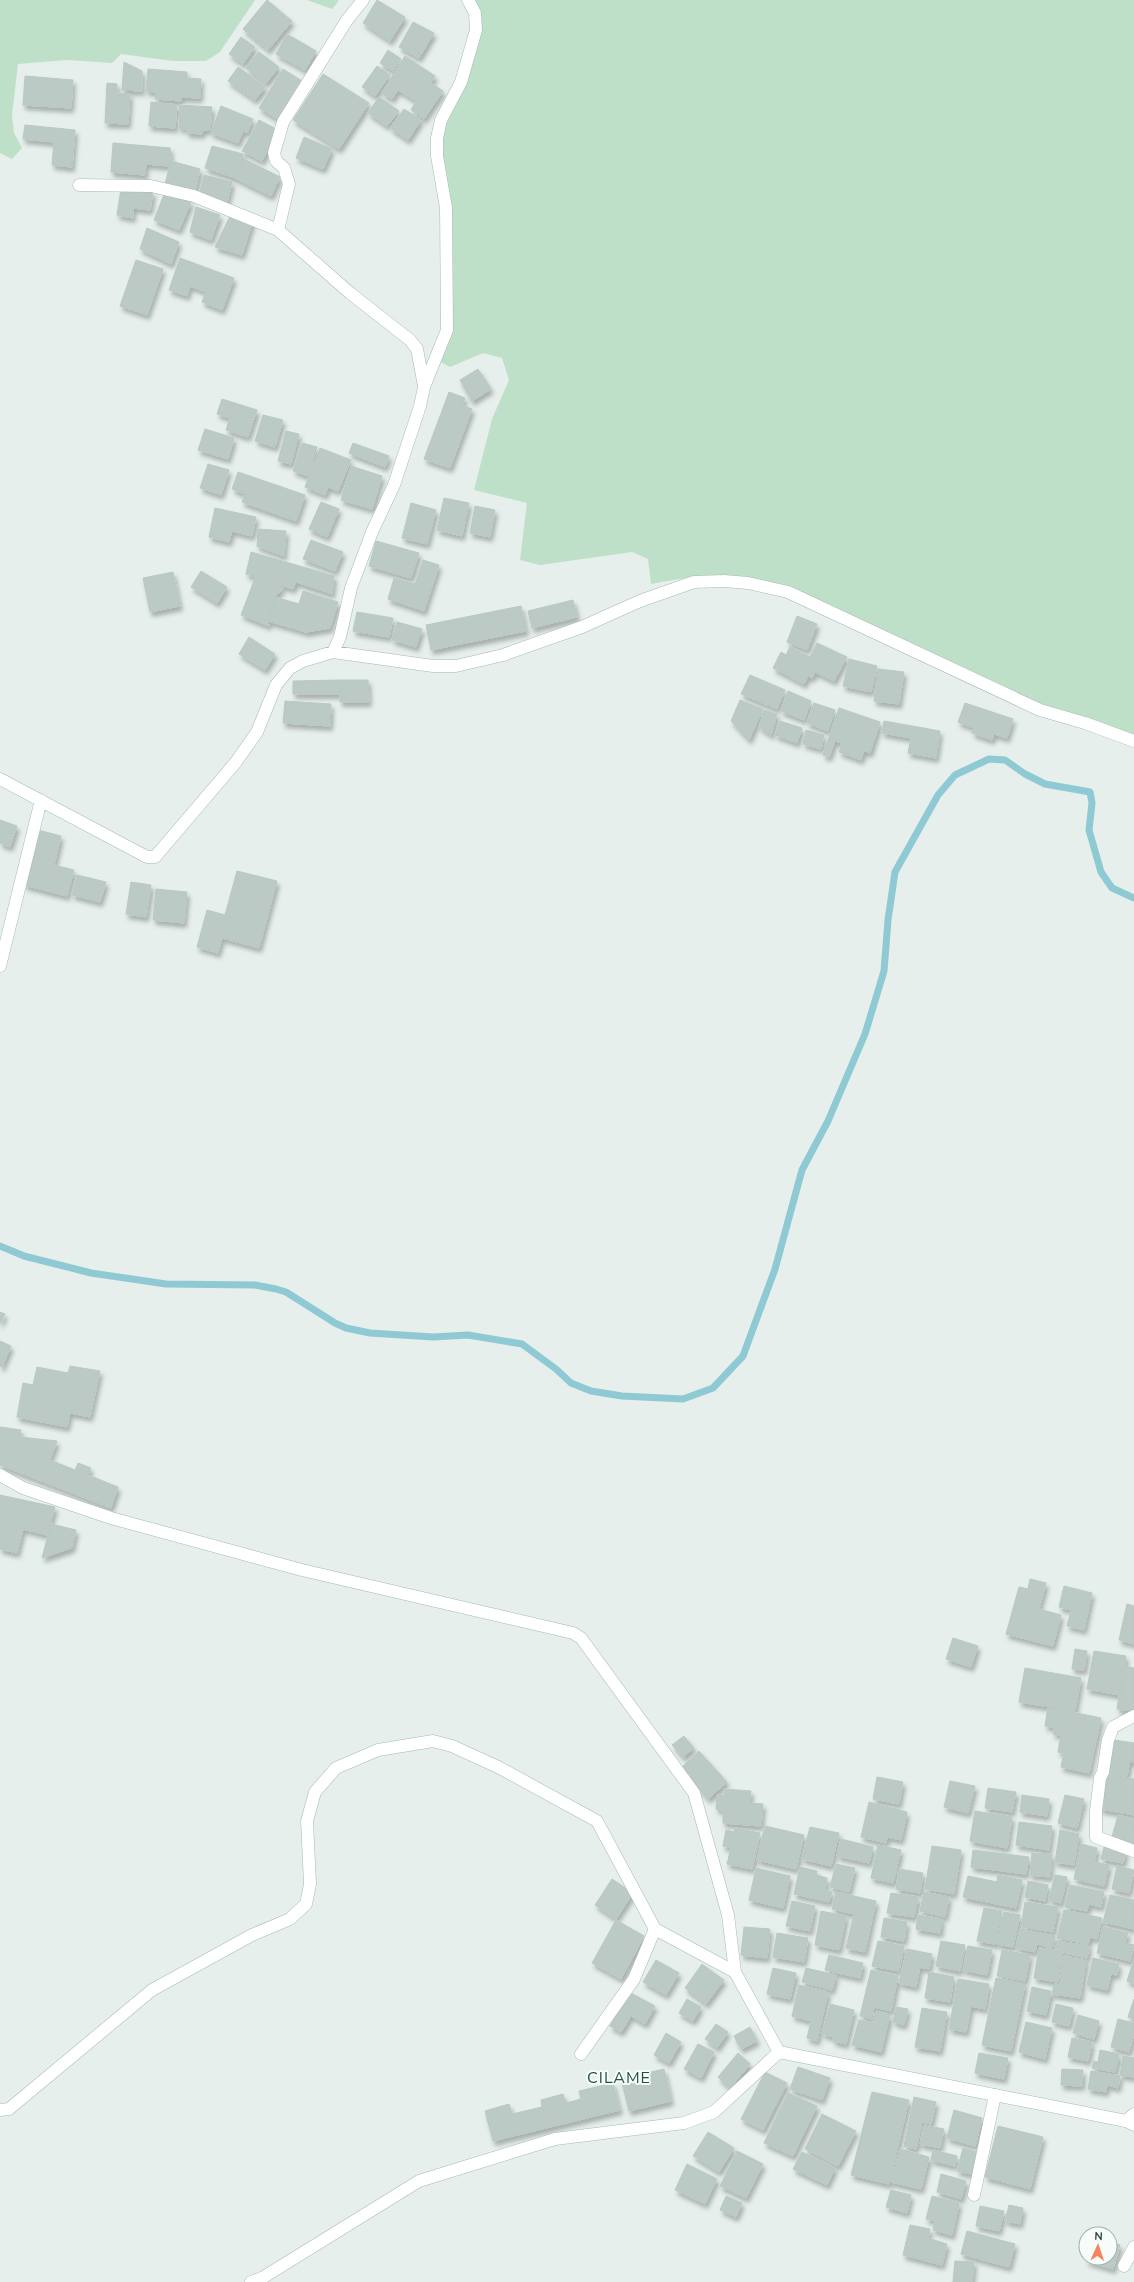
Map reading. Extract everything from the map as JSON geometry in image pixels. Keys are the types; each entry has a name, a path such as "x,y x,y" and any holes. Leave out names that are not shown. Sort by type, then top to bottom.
{"street":[{"path":"278,230 289,184 284,168 276,160 274,153 283,122 347,20 363,0"},
{"path":"333,652 340,636 351,588 372,532 394,485 420,406 424,387 447,330 446,208 437,156 437,138 441,120 461,82 476,30 475,13 468,0"},
{"path":"79,185 158,187 194,196 278,230 350,293 410,340 417,349 424,387"},
{"path":"0,779 147,857 155,857 236,762 257,732 276,685 290,668 303,661 333,652 433,666 456,666 510,652 582,626 640,601 694,582 724,581 748,583 788,592 1040,710 1134,742"},
{"path":"0,966 41,800"},
{"path":"0,1475 24,1488 111,1518 302,1570 563,1629 577,1635 694,1792 728,1915 735,1972 779,2052 995,2095 1131,2120"},
{"path":"1134,1716 1113,1727 1108,1740 1103,1772 1100,1778 1096,1811 1096,1837 1134,1851"},
{"path":"0,2110 10,2109 152,1990 252,1936 290,1919 306,1904 310,1884 307,1821 315,1792 336,1768 378,1750 433,1741 452,1746 498,1767 596,1822 655,1929 735,1972"},
{"path":"580,2054 634,1979 655,1929"},
{"path":"251,2282 262,2278 419,2181 555,2139 684,2124 714,2112 779,2052"},
{"path":"974,2195 995,2095"},
{"path":"1124,2266 1134,2247"}],"green space":[{"path":"0,0 255,0 220,52 206,61 173,61 121,54 112,63 67,60 18,64 12,115 14,133 22,148 12,159 0,153"},
{"path":"307,0 338,0 338,2 332,9"},
{"path":"473,0 1134,0 1134,736 1042,704 790,587 768,581 735,576 687,578 651,584 648,559 632,552 540,565 520,560 527,503 474,490 492,419 509,380 502,358 483,353 450,367 439,361 452,331 441,139 445,121 465,84"}],"building":[{"path":"267,0 292,21 268,50 243,29"},
{"path":"377,0 405,17 390,41 363,23"},
{"path":"413,22 434,33 419,58 399,47"},
{"path":"287,34 316,51 305,70 276,54"},
{"path":"241,37 255,47 243,64 229,54"},
{"path":"388,50 401,59 393,71 380,63"},
{"path":"259,52 279,67 266,83 246,68"},
{"path":"405,56 435,76 431,83 443,91 424,119 411,110 416,101 398,90 392,99 382,93"},
{"path":"124,62 142,71 142,91 122,90"},
{"path":"377,66 390,75 375,96 362,87"},
{"path":"238,67 265,87 255,100 228,81"},
{"path":"148,69 187,72 187,78 201,79 200,98 181,97 181,101 155,99 156,92 146,91"},
{"path":"283,69 302,81 279,120 259,108"},
{"path":"323,74 369,103 339,149 293,120"},
{"path":"25,76 73,80 71,108 23,105"},
{"path":"107,83 117,84 117,93 130,94 128,124 105,123"},
{"path":"379,97 399,111 387,126 368,113"},
{"path":"151,102 177,105 175,128 149,126"},
{"path":"180,105 212,107 210,130 203,130 202,134 187,133 187,129 179,128"},
{"path":"221,106 253,119 247,133 243,131 238,143 211,133"},
{"path":"404,109 421,120 408,140 390,128"},
{"path":"259,120 278,130 262,161 242,151"},
{"path":"25,125 75,130 72,167 52,165 54,142 23,139"},
{"path":"304,137 332,149 323,169 296,158"},
{"path":"113,143 170,148 171,161 169,166 146,164 145,175 111,172"},
{"path":"212,146 243,154 235,178 205,168"},
{"path":"244,159 280,177 271,196 235,178"},
{"path":"171,161 200,169 194,196 164,188"},
{"path":"204,175 232,182 227,203 199,195"},
{"path":"121,189 153,192 150,210 133,208 133,218 117,215"},
{"path":"165,192 191,202 179,230 154,220"},
{"path":"196,207 220,215 211,240 190,232"},
{"path":"232,212 253,220 242,255 215,247"},
{"path":"147,228 179,242 171,264 140,249"},
{"path":"180,258 234,278 222,310 202,302 206,292 190,286 187,296 169,290"},
{"path":"136,260 163,269 147,315 120,306"},
{"path":"478,369 491,389 472,401 460,380"},
{"path":"449,392 465,398 462,405 472,409 450,468 424,459"},
{"path":"222,399 257,410 248,437 226,430 230,418 217,414"},
{"path":"263,415 283,420 275,447 255,441"},
{"path":"205,429 234,438 228,459 198,450"},
{"path":"286,431 299,434 291,464 278,461"},
{"path":"302,443 317,447 308,476 293,471"},
{"path":"353,443 389,456 385,467 349,453"},
{"path":"320,448 351,460 338,491 328,487 325,495 305,487"},
{"path":"208,464 229,470 221,495 200,488"},
{"path":"351,466 382,476 372,509 341,500"},
{"path":"238,472 305,495 296,521 242,502 245,494 232,489"},
{"path":"444,498 469,503 462,536 437,530"},
{"path":"321,502 339,509 327,537 309,529"},
{"path":"411,503 436,510 427,544 402,538"},
{"path":"475,506 495,510 490,537 470,533"},
{"path":"215,508 256,517 252,536 232,531 229,542 209,537"},
{"path":"258,529 286,531 284,556 257,546"},
{"path":"311,540 343,552 335,571 303,559"},
{"path":"376,541 419,553 411,578 369,566"},
{"path":"251,552 334,576 332,594 296,582 293,589 246,574"},
{"path":"423,560 439,565 424,611 388,599 394,578 415,584"},
{"path":"201,571 227,587 217,603 191,587"},
{"path":"173,572 180,606 150,612 143,578"},
{"path":"255,578 283,588 275,597 268,621 269,626 241,615"},
{"path":"303,591 338,602 330,628 306,632 268,621 275,597 299,604"},
{"path":"573,600 577,617 532,628 528,611"},
{"path":"521,606 526,631 431,650 426,625"},
{"path":"357,612 393,618 389,637 353,631"},
{"path":"797,616 817,624 807,650 787,642"},
{"path":"397,622 422,629 416,647 392,640"},
{"path":"249,637 275,654 265,670 239,654"},
{"path":"817,643 847,657 834,681 815,672 812,678 808,676 804,684 773,668 781,652 786,655 790,647 810,657"},
{"path":"849,659 877,666 871,692 843,686"},
{"path":"878,669 904,672 899,704 874,701"},
{"path":"750,675 785,690 777,709 741,694"},
{"path":"340,680 368,680 369,702 340,702"},
{"path":"340,680 340,694 293,694 293,681"},
{"path":"788,691 811,701 804,720 781,711"},
{"path":"740,700 763,709 749,740 731,721"},
{"path":"285,701 331,704 330,726 283,723"},
{"path":"814,703 835,710 828,731 807,723"},
{"path":"965,703 1013,719 1007,738 994,734 992,740 972,733 974,728 958,722"},
{"path":"839,708 880,722 870,753 864,751 861,760 839,752 842,743 835,741 829,757 823,755"},
{"path":"764,710 777,714 771,735 759,727"},
{"path":"780,721 802,728 797,743 775,735"},
{"path":"884,721 940,731 936,758 908,753 911,738 882,733"},
{"path":"806,730 824,735 821,749 803,744"},
{"path":"0,820 17,826 10,847 0,843"},
{"path":"38,830 61,836 54,865 74,870 67,896 24,885"},
{"path":"237,871 277,881 259,948 222,938 218,953 197,947 207,910 225,915"},
{"path":"77,875 106,882 100,902 72,895"},
{"path":"131,882 151,885 146,917 126,914"},
{"path":"156,889 187,892 184,923 153,920"},
{"path":"0,1312 5,1314 0,1324"},
{"path":"0,1341 11,1346 2,1367 0,1366"},
{"path":"70,1366 100,1371 90,1417 70,1413 67,1427 17,1417 23,1383 33,1385 37,1367 68,1373"},
{"path":"0,1427 21,1430 20,1437 57,1441 50,1460 75,1470 78,1463 91,1468 88,1475 118,1487 111,1508 0,1465"},
{"path":"0,1495 55,1507 47,1535 23,1529 17,1553 0,1549"},
{"path":"51,1524 76,1530 72,1548 42,1558"},
{"path":"1030,1579 1046,1583 1039,1609 1061,1615 1053,1646 1006,1634 1019,1587 1028,1589"},
{"path":"1064,1586 1092,1593 1084,1630 1067,1626 1071,1610 1059,1607"},
{"path":"1127,1604 1134,1606 1134,1644 1119,1640"},
{"path":"953,1638 978,1646 971,1667 946,1659"},
{"path":"1075,1649 1087,1651 1084,1670 1072,1669"},
{"path":"1094,1651 1126,1656 1120,1695 1087,1689"},
{"path":"1124,1666 1134,1668 1134,1711 1117,1709"},
{"path":"1025,1668 1081,1678 1075,1711 1019,1702"},
{"path":"1048,1707 1101,1718 1089,1773 1061,1767 1064,1753 1058,1752 1061,1735 1053,1734 1054,1727 1045,1726"},
{"path":"684,1736 694,1748 683,1757 672,1745"},
{"path":"1114,1740 1134,1743 1134,1762 1130,1761 1127,1776 1109,1773"},
{"path":"699,1751 727,1782 708,1799 681,1768"},
{"path":"1106,1774 1134,1779 1134,1815 1100,1809"},
{"path":"877,1777 903,1782 899,1804 873,1799"},
{"path":"950,1781 975,1786 968,1813 944,1807"},
{"path":"988,1788 1016,1792 1012,1812 985,1808"},
{"path":"724,1789 751,1791 750,1803 763,1804 761,1826 723,1823 723,1810 716,1809 717,1795 724,1796"},
{"path":"1022,1795 1049,1799 1047,1816 1020,1812"},
{"path":"1065,1795 1084,1799 1077,1828 1058,1823"},
{"path":"869,1802 907,1812 901,1840 887,1837 886,1843 861,1837"},
{"path":"975,1811 1012,1817 1007,1848 970,1841"},
{"path":"1118,1815 1134,1819 1133,1843 1112,1837"},
{"path":"1019,1822 1052,1826 1049,1850 1016,1845"},
{"path":"765,1826 804,1835 796,1869 757,1860"},
{"path":"810,1827 839,1833 831,1866 802,1859"},
{"path":"735,1828 760,1833 752,1869 727,1864 731,1848 723,1846 726,1830 734,1832"},
{"path":"1060,1830 1079,1834 1074,1865 1055,1862"},
{"path":"841,1839 873,1847 869,1863 837,1856"},
{"path":"1081,1844 1097,1848 1094,1862 1109,1865 1104,1886 1074,1879"},
{"path":"878,1845 901,1850 893,1883 871,1878"},
{"path":"932,1846 961,1850 954,1894 925,1889"},
{"path":"1104,1847 1126,1851 1123,1863 1101,1859"},
{"path":"973,1850 1029,1857 1026,1874 971,1867"},
{"path":"1032,1853 1052,1854 1050,1877 1030,1875"},
{"path":"836,1864 855,1868 849,1892 830,1887"},
{"path":"1117,1866 1134,1870 1129,1893 1112,1889"},
{"path":"800,1867 817,1871 816,1875 827,1878 825,1890 832,1892 829,1902 794,1894"},
{"path":"756,1868 790,1876 783,1908 749,1900"},
{"path":"899,1869 923,1873 920,1893 896,1889"},
{"path":"998,1875 1022,1880 1016,1908 963,1897 968,1876 997,1882"},
{"path":"1055,1875 1067,1877 1061,1903 1049,1900"},
{"path":"612,1879 633,1893 616,1919 595,1905"},
{"path":"1028,1881 1048,1885 1045,1901 1025,1897"},
{"path":"1070,1885 1104,1892 1101,1907 1089,1904 1087,1911 1065,1907"},
{"path":"836,1892 876,1901 865,1952 846,1948 854,1914 832,1909"},
{"path":"924,1892 949,1897 945,1917 920,1911"},
{"path":"891,1893 918,1897 914,1917 887,1913"},
{"path":"1110,1895 1134,1900 1134,1929 1103,1922"},
{"path":"792,1901 815,1906 810,1931 786,1926"},
{"path":"1025,1902 1058,1907 1053,1932 1021,1927"},
{"path":"984,1908 1002,1911 995,1944 977,1941"},
{"path":"1064,1910 1102,1918 1097,1939 1090,1937 1088,1944 1057,1938"},
{"path":"821,1911 846,1916 839,1950 815,1945"},
{"path":"1004,1912 1020,1915 1013,1947 997,1944"},
{"path":"918,1915 942,1919 940,1933 916,1929"},
{"path":"884,1918 907,1922 904,1941 881,1937"},
{"path":"616,1920 644,1936 621,1979 592,1963"},
{"path":"744,1927 770,1929 767,1958 741,1955"},
{"path":"1103,1927 1128,1933 1125,1943 1134,1945 1130,1961 1097,1953"},
{"path":"1020,1929 1055,1936 1052,1948 1037,1944 1035,1952 1016,1948"},
{"path":"777,1933 808,1938 804,1962 773,1957"},
{"path":"878,1941 904,1946 899,1971 872,1966"},
{"path":"941,1941 965,1945 960,1971 936,1966"},
{"path":"1056,1941 1089,1946 1087,1958 1065,1953 1065,1950 1055,1948"},
{"path":"968,1946 992,1950 987,1975 963,1970"},
{"path":"1039,1948 1063,1951 1058,1982 1034,1978"},
{"path":"907,1949 932,1954 929,1969 920,1967 916,1987 899,1983"},
{"path":"1002,1950 1030,1955 1025,1981 997,1976"},
{"path":"829,1955 863,1963 860,1978 825,1970"},
{"path":"1064,1956 1086,1960 1080,1998 1052,1994 1054,1984 1060,1985"},
{"path":"1093,1958 1119,1964 1117,1975 1111,1974 1107,1990 1087,1985"},
{"path":"1134,1959 1134,1984 1127,1981"},
{"path":"656,1960 679,1973 666,1995 643,1982"},
{"path":"702,1964 724,1980 706,2004 685,1988"},
{"path":"773,1968 796,1973 790,1999 767,1994"},
{"path":"806,1968 836,1975 832,1990 802,1982"},
{"path":"871,1970 898,1976 891,2011 874,2007 872,2019 860,2016"},
{"path":"929,1972 954,1977 950,2002 925,1998"},
{"path":"996,1978 1025,1984 1011,2051 982,2045"},
{"path":"958,1979 989,1984 985,2009 971,2006 966,2032 949,2029"},
{"path":"799,1985 828,1992 817,2041 807,2038 811,2021 792,2016"},
{"path":"1032,1987 1051,1991 1046,2015 1027,2011"},
{"path":"629,1992 655,2006 645,2024 631,2016 621,2032 610,2026"},
{"path":"687,1999 701,2007 693,2021 679,2013"},
{"path":"1134,1999 1134,2019 1128,2017"},
{"path":"830,2004 854,2010 846,2044 833,2041 834,2037 822,2034"},
{"path":"1056,2004 1073,2008 1069,2026 1052,2022"},
{"path":"896,2007 908,2009 904,2025 893,2022"},
{"path":"922,2008 947,2012 940,2051 915,2047"},
{"path":"876,2011 890,2015 881,2052 852,2045 859,2020 873,2023"},
{"path":"1078,2015 1099,2021 1094,2039 1073,2033"},
{"path":"1118,2019 1134,2023 1134,2033 1129,2052 1111,2047"},
{"path":"1026,2022 1052,2028 1045,2059 1019,2052"},
{"path":"716,2024 728,2032 717,2048 705,2039"},
{"path":"750,2027 757,2041 741,2049 734,2036"},
{"path":"666,2033 681,2042 669,2063 654,2055"},
{"path":"1072,2038 1092,2042 1088,2061 1068,2057"},
{"path":"698,2044 714,2052 701,2078 684,2069"},
{"path":"1100,2050 1119,2054 1115,2072 1092,2068 1094,2061 1098,2062"},
{"path":"738,2053 750,2064 730,2088 718,2077"},
{"path":"979,2053 1008,2058 1004,2079 975,2073"},
{"path":"1123,2056 1134,2058 1134,2077 1120,2075"},
{"path":"798,2067 830,2078 822,2100 790,2089"},
{"path":"664,2069 671,2101 629,2111 621,2079"},
{"path":"1062,2069 1083,2070 1082,2086 1061,2085"},
{"path":"1091,2071 1120,2076 1118,2088 1107,2085 1106,2092 1088,2089"},
{"path":"765,2072 787,2083 763,2130 741,2119"},
{"path":"613,2083 620,2110 493,2141 485,2111 509,2104 512,2114 542,2107 541,2100 563,2094 566,2103 581,2099 579,2091"},
{"path":"872,2092 909,2100 889,2184 851,2175"},
{"path":"788,2093 817,2106 793,2156 764,2143"},
{"path":"914,2097 936,2102 931,2124 922,2122 916,2149 904,2146"},
{"path":"954,2110 982,2118 975,2146 947,2138"},
{"path":"822,2114 856,2131 838,2166 805,2149"},
{"path":"924,2125 944,2129 940,2148 920,2144"},
{"path":"998,2126 1043,2137 1030,2189 985,2177"},
{"path":"708,2132 734,2148 719,2172 693,2156"},
{"path":"963,2148 977,2152 971,2174 957,2171"},
{"path":"900,2149 929,2157 921,2189 891,2182"},
{"path":"933,2150 957,2156 955,2166 931,2160"},
{"path":"737,2151 763,2164 746,2198 720,2186"},
{"path":"802,2152 835,2168 827,2185 793,2169"},
{"path":"687,2164 717,2179 705,2204 675,2190"},
{"path":"941,2174 966,2181 961,2199 937,2192"},
{"path":"891,2190 911,2195 907,2213 886,2207"},
{"path":"726,2196 742,2203 736,2217 720,2210"},
{"path":"932,2196 959,2203 952,2235 933,2230 935,2221 926,2219"},
{"path":"1009,2205 1023,2208 1020,2224 1005,2221"},
{"path":"980,2206 1004,2211 999,2231 976,2226"},
{"path":"910,2225 930,2229 928,2238 947,2244 942,2265 903,2255"},
{"path":"967,2231 1015,2244 1009,2267 961,2254"},
{"path":"955,2261 974,2262 972,2282 953,2282"},
{"path":"1103,2266 1114,2266 1113,2269"}],"waterway":[{"path":"0,1246 24,1256 91,1273 166,1284 255,1285 276,1289 286,1292 335,1323 346,1328 370,1333 433,1337 468,1335 522,1344 556,1369 571,1383 591,1391 622,1396 683,1399 713,1388 743,1356 775,1269 802,1170 828,1121 865,1034 884,971 888,920 895,872 938,795 955,775 989,759 1005,760 1025,774 1045,784 1090,792 1092,803 1089,830 1101,872 1112,888 1134,898"}],"district":[{"name":"CILAME","path":"619,2077"}]}
